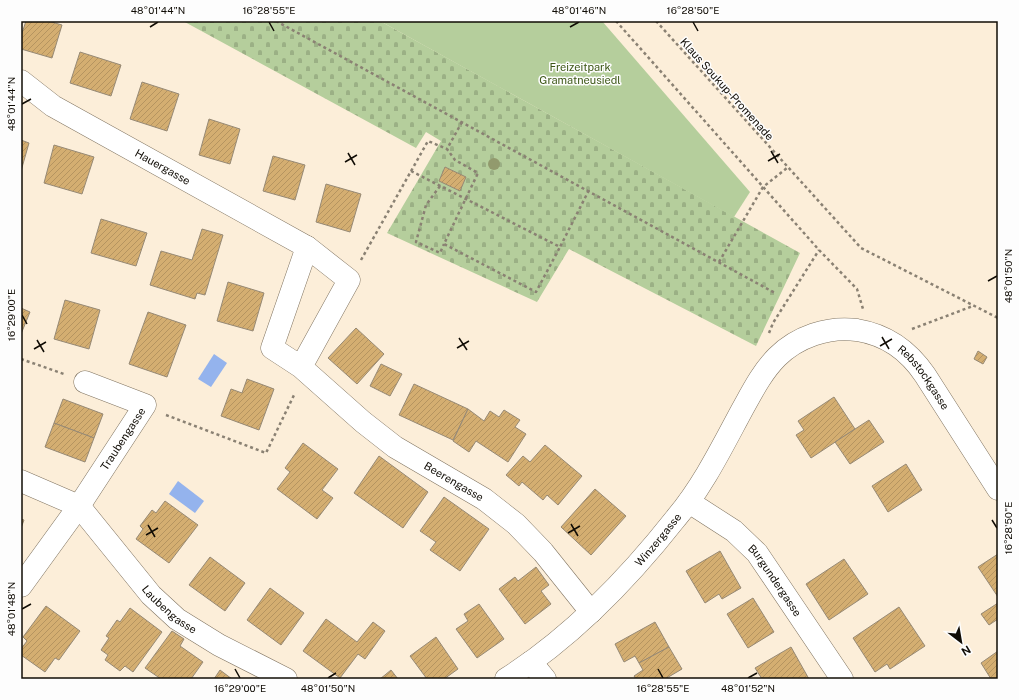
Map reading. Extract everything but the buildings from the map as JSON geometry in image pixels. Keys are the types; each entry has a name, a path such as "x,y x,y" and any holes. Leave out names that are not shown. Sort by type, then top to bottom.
{"street":[{"name":"Hauergasse","path":"21,81 53,106 307,247"},
{"path":"301,367 349,280 307,247"},
{"name":"Beerengasse","path":"307,247 272,348 301,367 363,422 395,447 484,499 516,524 543,552 591,612"},
{"name":"Rebstockgasse","path":"770,365 785,350 809,336 838,330 859,331 883,337 903,349 915,361 998,489"},
{"name":"Winzergasse","path":"506,679 531,662 591,612 627,577 689,502 770,365"},
{"name":"Traubengasse","path":"21,586 79,506 145,406 85,382"},
{"path":"21,481 79,506"},
{"name":"Burgundergasse","path":"689,502 734,532 757,553 842,679"},
{"name":"Laubengasse","path":"79,506 151,595 168,612 205,638 286,679"},
{"path":"531,662 545,679"}],"path":[{"path":"276,21 589,190 775,293"},
{"path":"616,21 819,250 857,289 863,307 859,331"},
{"name":"Klaus Soukup-Promenade","path":"656,21 787,168 861,248 998,318"},
{"path":"447,149 462,122"},
{"path":"349,280 428,141 447,149 455,160 478,173 440,253 416,242 426,205 440,186"},
{"path":"719,262 763,187 787,168"},
{"path":"411,171 560,248"},
{"path":"444,244 536,292 589,190"},
{"path":"770,365 766,340 773,323 819,250"},
{"path":"883,337 919,327 974,306"},
{"path":"21,358 85,382"},
{"path":"145,406 169,417 266,454 297,389 301,367"}],"green space":[{"path":"183,21 380,21 800,253 756,346 569,249 537,302 387,233 441,141 426,132 416,148"},
{"name":"Freizeitpark Gramatneusiedl","path":"380,21 602,21 750,192 734,217"}],"water":[{"path":"214,354 227,363 211,387 198,379"},
{"path":"178,481 204,501 195,513 169,494"}]}
